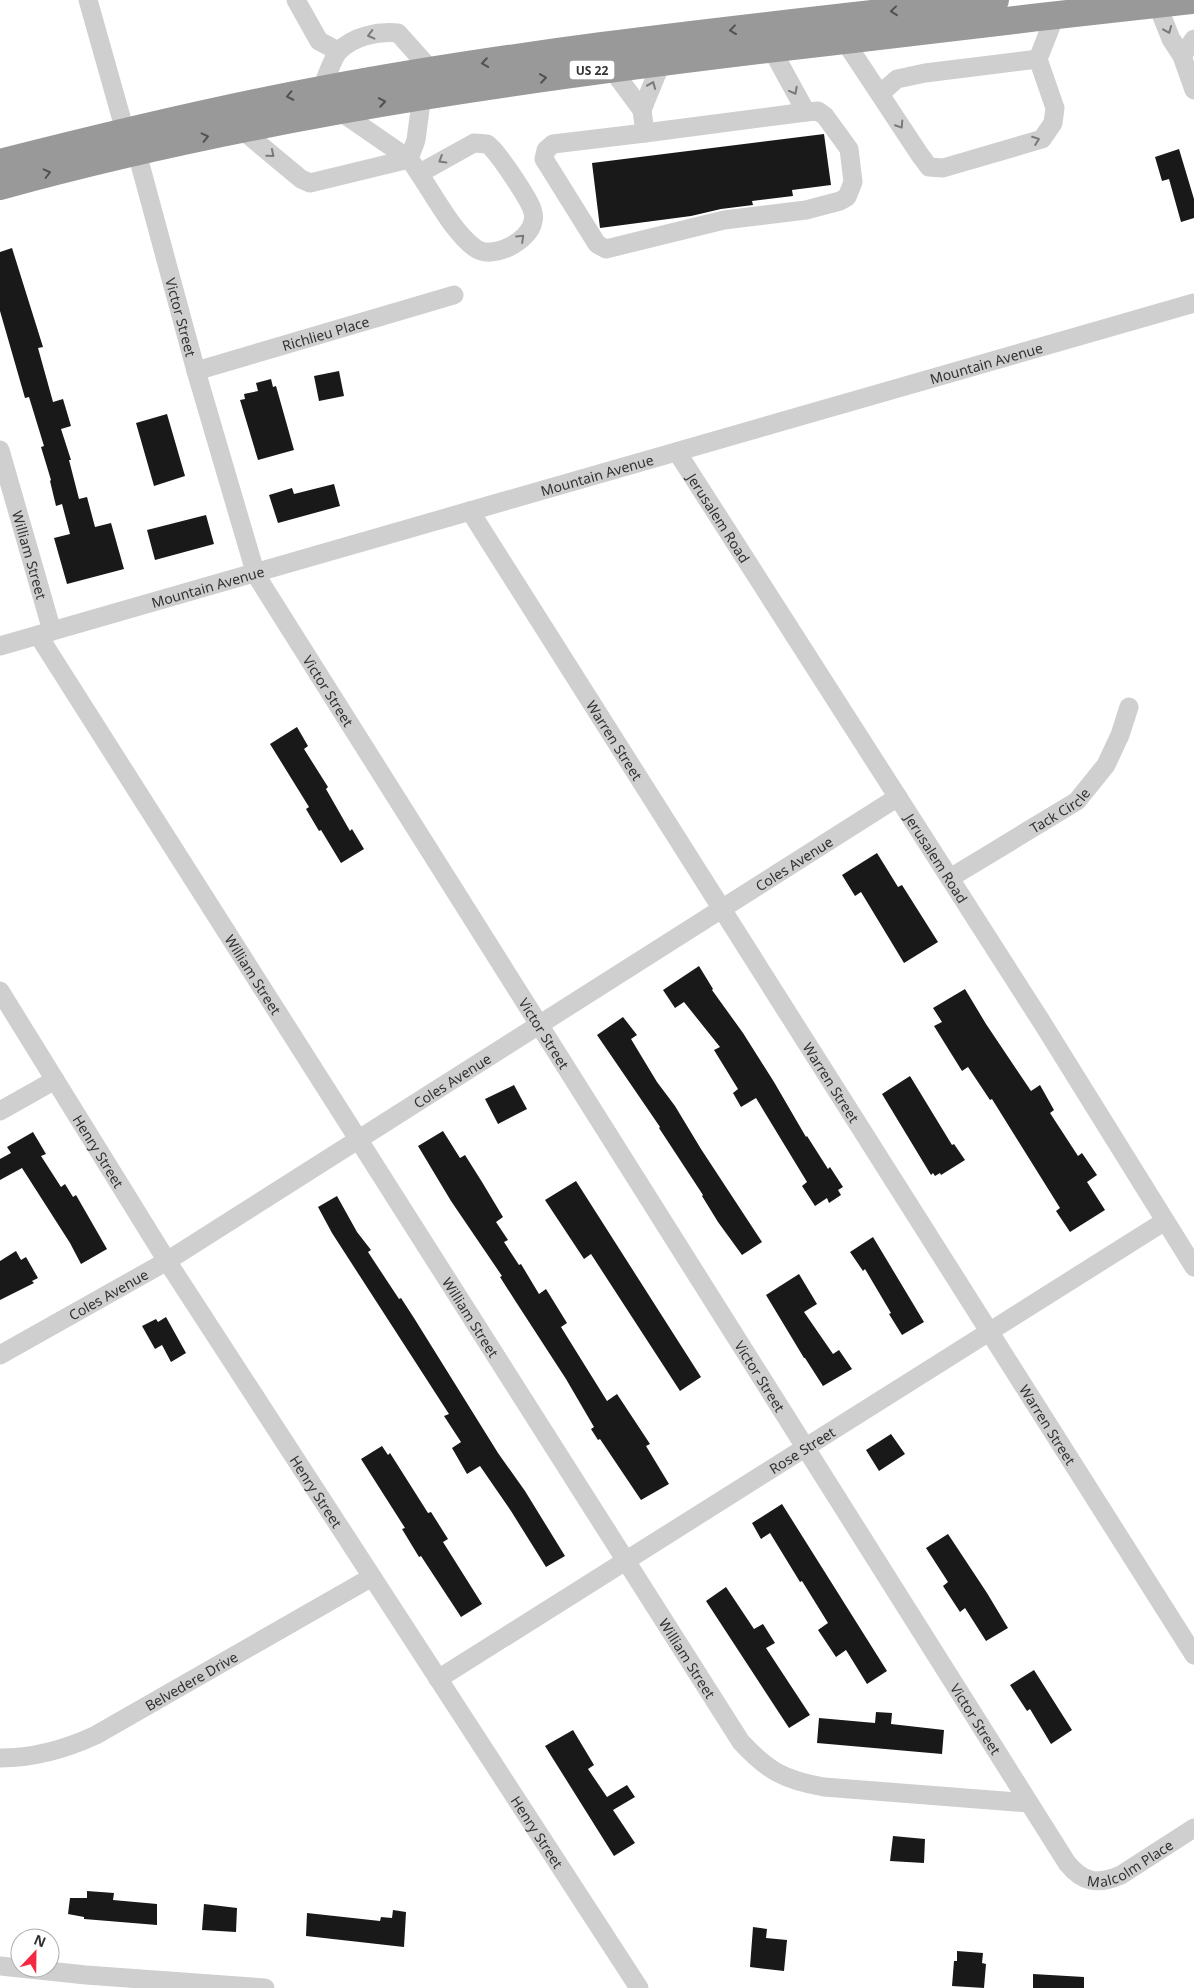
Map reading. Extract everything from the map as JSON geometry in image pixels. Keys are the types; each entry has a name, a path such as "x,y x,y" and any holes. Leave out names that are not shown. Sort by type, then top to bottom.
{"highway":[{"name":"US 22","path":"0,186 46,173 131,142 330,100 673,37 845,19 995,0"},
{"name":"US 22","path":"427,83 611,68 771,48 845,19 1055,16 1191,0"},
{"name":"US 22","path":"0,163 131,142 241,129 330,100"}],"street":[{"name":"Victor Street","path":"88,0 255,572 1067,1863"},
{"path":"296,0 319,41 338,51"},
{"path":"1157,4 1172,39 1182,56 1194,90"},
{"path":"845,19 880,94 928,167 943,168 1042,139 1053,122 1055,108 1038,59 1055,16"},
{"path":"241,129 301,179 310,183 415,166 474,143 487,144 496,152 532,209 533,222 526,234 512,246 495,252 477,250 463,238 415,166 330,100 338,51 352,42 374,33 398,33 427,83 416,140 415,166"},
{"path":"1182,56 1194,40"},
{"path":"771,48 806,112"},
{"path":"880,94 897,79 925,73 1038,59"},
{"path":"642,110 662,61"},
{"path":"611,68 642,110 645,133"},
{"path":"818,112 826,116 849,149 853,182 847,197 840,201 806,210 724,220 611,249 604,249 597,244 545,162 546,150 553,144 558,143 645,133 818,112"},
{"name":"Richlieu Place","path":"196,371 454,295"},
{"name":"Mountain Avenue","path":"0,646 1194,303"},
{"name":"William Street","path":"0,450 45,633 358,1140 741,1742 758,1760 777,1774 800,1783 824,1787 1029,1803"},
{"name":"Jerusalem Road","path":"677,452 950,878 1194,1267"},
{"name":"Warren Street","path":"470,511 1194,1655"},
{"name":"Tack Circle","path":"950,878 1077,801 1106,765 1120,735 1129,707"},
{"name":"Coles Avenue","path":"0,1355 167,1261 898,797"},
{"name":"Henry Street","path":"0,991 167,1261 639,1988"},
{"path":"0,1111 55,1080"},
{"name":"Rose Street","path":"438,1679 1165,1220"},
{"name":"Belvedere Drive","path":"0,1758 30,1756 53,1751 96,1735 372,1577"},
{"name":"Malcolm Place","path":"1067,1863 1074,1872 1084,1878 1096,1881 1108,1880 1121,1875 1194,1828"},
{"path":"0,1966 125,1983 265,1988"}],"building":[{"path":"824,134 831,185 792,190 793,196 752,201 753,205 721,209 691,216 600,228 592,163"},
{"path":"1179,149 1194,199 1194,218 1181,222 1169,179 1162,181 1155,157"},
{"path":"12,248 43,347 38,348 53,402 63,399 71,426 61,429 71,460 69,460 79,499 87,497 95,527 111,523 124,569 67,584 54,538 70,534 62,504 56,506 51,480 41,447 44,446 29,397 25,398 0,311 0,252"},
{"path":"339,371 344,396 319,401 314,376"},
{"path":"271,379 273,387 276,386 294,450 258,460 240,400 245,399 244,394 258,391 256,383"},
{"path":"167,414 185,476 154,486 136,423"},
{"path":"334,484 340,506 278,523 269,495 292,488 294,494"},
{"path":"206,515 214,544 155,560 147,530"},
{"path":"297,727 308,746 304,749 328,787 326,789 350,831 352,829 364,849 341,863 321,830 319,831 306,809 309,807 270,744"},
{"path":"877,853 898,887 902,885 938,942 904,963 861,892 855,896 842,875"},
{"path":"699,966 712,990 743,1033 774,1082 806,1137 843,1187 838,1190 841,1195 829,1203 827,1198 815,1206 802,1186 807,1182 756,1098 741,1107 733,1093 738,1089 714,1050 720,1047 684,1002 675,1008 663,990"},
{"path":"965,989 1031,1091 1040,1085 1054,1110 1050,1113 1078,1156 1082,1153 1097,1175 1087,1182 1105,1210 1070,1232 1056,1211 1060,1208 992,1099 990,1100 968,1067 962,1071 934,1026 942,1022 933,1008"},
{"path":"623,1017 637,1035 631,1039 657,1082 675,1106 762,1242 742,1255 718,1222 660,1127 597,1035"},
{"path":"910,1076 952,1145 954,1144 965,1160 941,1175 940,1173 935,1176 933,1173 931,1175 882,1094"},
{"path":"514,1085 527,1109 498,1124 485,1099"},
{"path":"443,1131 460,1158 465,1155 503,1217 496,1222 508,1240 504,1242 519,1265 521,1264 539,1294 546,1289 567,1323 561,1327 607,1401 617,1394 650,1444 646,1446 669,1484 641,1500 600,1439 598,1440 591,1429 594,1427 566,1379 500,1277 502,1276 451,1201 418,1146"},
{"path":"33,1132 46,1154 41,1156 61,1187 65,1184 73,1197 76,1195 107,1249 81,1264 70,1243 22,1168 0,1180 0,1159 11,1153 7,1147"},
{"path":"576,1181 701,1377 680,1391 591,1254 584,1259 545,1200"},
{"path":"337,1196 357,1232 371,1250 368,1252 414,1318 565,1556 546,1567 480,1466 467,1474 452,1448 461,1442 444,1416 449,1414 332,1233 318,1207"},
{"path":"873,1237 924,1322 902,1335 865,1269 863,1271 850,1252"},
{"path":"16,1251 21,1260 26,1257 38,1278 32,1281 34,1283 0,1300 0,1261"},
{"path":"799,1274 817,1304 804,1312 833,1354 839,1350 852,1369 823,1386 766,1295"},
{"path":"166,1317 186,1353 171,1362 162,1345 155,1349 142,1326 156,1319 158,1322"},
{"path":"891,1434 905,1454 879,1471 866,1450"},
{"path":"382,1446 388,1455 390,1453 428,1513 431,1512 448,1539 443,1542 482,1604 461,1617 421,1556 419,1557 402,1529 405,1528 361,1459"},
{"path":"782,1504 887,1671 867,1684 846,1650 836,1657 818,1630 828,1623 802,1581 800,1582 770,1533 761,1539 752,1523"},
{"path":"948,1534 1008,1628 986,1641 965,1608 960,1612 943,1586 948,1582 926,1548"},
{"path":"726,1587 754,1629 763,1624 775,1643 766,1648 810,1715 789,1728 706,1601"},
{"path":"1034,1670 1072,1730 1051,1744 1030,1709 1027,1711 1010,1685"},
{"path":"876,1712 892,1713 891,1724 944,1730 942,1754 817,1743 819,1718 875,1723"},
{"path":"573,1730 594,1765 588,1769 607,1797 627,1785 635,1797 613,1810 635,1843 614,1856 545,1746"},
{"path":"893,1836 925,1839 924,1863 890,1861"},
{"path":"87,1891 114,1893 113,1900 157,1904 157,1925 84,1919 84,1917 68,1914 70,1898 87,1898"},
{"path":"204,1904 237,1908 236,1932 202,1930"},
{"path":"393,1910 406,1912 404,1947 306,1936 307,1913 380,1921 381,1917 392,1918"},
{"path":"753,1927 767,1929 766,1938 787,1940 784,1971 750,1967"},
{"path":"957,1951 983,1953 982,1963 986,1964 984,1988 952,1986 954,1961 957,1961"},
{"path":"1033,1974 1084,1977 1084,1988 1033,1988"}]}
